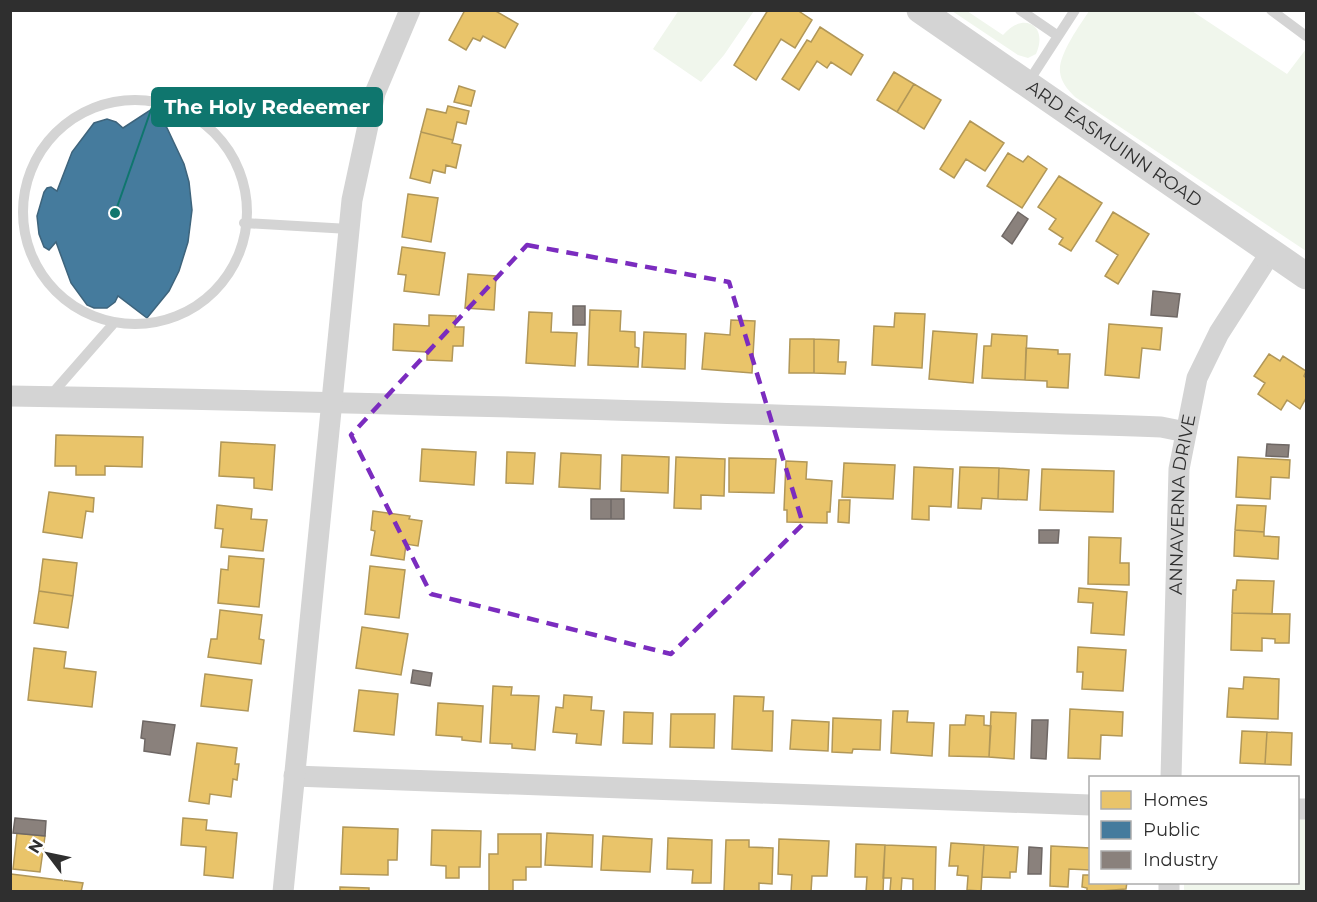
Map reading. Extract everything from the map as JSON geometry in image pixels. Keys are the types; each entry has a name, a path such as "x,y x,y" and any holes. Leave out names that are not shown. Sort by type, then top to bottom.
{"street":[{"path":"283,891 352,201 375,93 410,10"},
{"name":"ARD EASMUINN ROAD","path":"920,10 1306,276"},
{"name":"ANNAVERNA DRIVE","path":"1171,776 1179,469 1186,432 1197,378 1219,333 1271,252"},
{"path":"10,396 333,401 1161,427 1186,432"},
{"path":"294,776 1089,805"}],"lane":[{"path":"1020,10 1058,36"},
{"path":"1026,84 1075,10"},
{"path":"1271,10 1306,36"},
{"path":"134,100 158,102 193,114 220,136 233,162 243,193 244,223 239,247 227,272 219,285 194,310 175,319 152,324 130,325 114,323 82,311 59,294 37,265 28,241 25,207 31,176 48,143 69,123 95,108 110,103 134,100"},
{"path":"244,223 349,229"},
{"path":"50,396 114,323"}],"highlighted area":[{"path":"527,245 729,282 803,524 671,654 431,594 351,435"}],"shaded area":[{"path":"679,10 754,11 724,55 701,82 653,49"},
{"path":"952,11 967,11 1003,35 1018,24 1032,25 1037,29 1039,35 1036,54 1028,58 1018,55"},
{"path":"1089,11 1192,11 1287,74 1306,49 1306,251 1070,92 1062,79 1060,65 1070,40"},
{"path":"1299,817 1306,817 1306,891 1184,891 1184,884 1299,884"}],"building: Homes":[{"path":"465,10 494,10 518,24 505,48 483,36 480,41 473,38 466,50 449,40"},
{"path":"768,10 797,10 812,20 795,48 781,39 756,80 734,65"},
{"path":"820,27 863,55 851,75 831,62 827,68 817,61 799,90 782,79 807,40 811,42"},
{"path":"894,72 914,84 897,112 877,100"},
{"path":"914,84 941,100 924,129 897,112"},
{"path":"459,86 475,91 471,106 454,102"},
{"path":"448,106 469,111 466,124 457,122 453,140 421,132 427,109 446,113"},
{"path":"970,121 1004,143 985,171 966,159 954,178 940,169"},
{"path":"421,132 453,140 452,143 461,145 456,168 446,165 445,173 433,170 430,183 410,178"},
{"path":"1008,153 1023,162 1028,156 1047,169 1022,208 987,186"},
{"path":"1059,176 1102,203 1071,251 1059,244 1063,238 1049,229 1056,219 1038,207"},
{"path":"408,194 438,198 431,242 402,237"},
{"path":"1113,212 1149,234 1118,284 1105,276 1118,255 1096,241"},
{"path":"402,247 445,253 439,295 404,291 406,275 398,274"},
{"path":"468,274 496,276 494,310 465,308"},
{"path":"590,310 621,311 620,331 635,332 635,347 639,348 638,367 588,365"},
{"path":"529,312 552,313 551,332 577,333 575,366 526,363"},
{"path":"895,313 925,314 922,368 872,365 874,326 894,327"},
{"path":"429,315 456,316 455,327 464,327 463,346 453,346 452,361 427,360 427,352 393,350 394,324 429,326"},
{"path":"731,320 755,321 752,373 702,369 705,333 730,335"},
{"path":"1109,324 1162,328 1160,350 1142,348 1139,378 1105,375"},
{"path":"933,331 977,334 973,383 929,379"},
{"path":"644,332 686,334 685,369 642,367"},
{"path":"992,334 1027,336 1025,380 982,378 984,346 991,346"},
{"path":"790,339 814,339 814,373 789,373"},
{"path":"814,339 839,340 838,362 846,362 845,374 814,373"},
{"path":"1026,348 1058,350 1058,354 1070,354 1068,388 1047,387 1047,381 1025,380"},
{"path":"1269,354 1280,361 1283,356 1306,371 1304,376 1306,378 1306,398 1300,409 1287,400 1281,410 1258,394 1265,383 1254,376"},
{"path":"56,435 143,437 142,467 105,466 105,475 76,475 76,466 55,466"},
{"path":"221,442 275,445 272,490 254,488 254,478 219,476"},
{"path":"422,449 476,452 474,485 420,481"},
{"path":"507,452 535,453 533,484 506,483"},
{"path":"561,453 601,455 600,489 559,487"},
{"path":"622,455 669,457 668,493 621,491"},
{"path":"676,457 725,459 724,496 701,495 701,509 674,508"},
{"path":"1238,457 1290,460 1289,478 1271,477 1270,499 1236,497"},
{"path":"729,458 776,459 774,493 729,492"},
{"path":"786,461 807,462 806,479 832,481 827,523 787,522 787,510 784,510"},
{"path":"844,463 895,465 893,499 842,497"},
{"path":"914,467 953,469 951,507 929,506 929,520 912,519"},
{"path":"960,467 999,468 998,499 982,498 981,509 958,508"},
{"path":"999,468 1029,470 1027,500 998,499"},
{"path":"1042,469 1114,471 1113,512 1040,510"},
{"path":"49,492 94,498 93,512 86,511 82,538 43,532"},
{"path":"839,500 850,500 849,523 838,522"},
{"path":"217,505 252,509 251,519 267,520 263,551 221,547 223,529 215,528"},
{"path":"1237,505 1266,506 1264,532 1235,530"},
{"path":"373,511 410,516 409,519 422,521 418,546 406,544 404,560 371,555 375,531 371,530"},
{"path":"1235,530 1264,532 1264,536 1279,537 1278,559 1234,556"},
{"path":"1089,537 1121,538 1120,563 1129,563 1129,585 1088,584"},
{"path":"229,556 264,559 259,607 218,603 221,569 228,570"},
{"path":"43,559 77,563 73,596 39,591"},
{"path":"370,566 405,570 399,618 365,614"},
{"path":"1237,580 1274,581 1272,614 1232,613 1233,590 1236,590"},
{"path":"1079,588 1127,592 1124,635 1091,633 1093,603 1078,602"},
{"path":"39,591 73,596 68,628 34,623"},
{"path":"220,610 262,615 259,639 264,640 261,664 208,657 211,639 217,639"},
{"path":"1232,613 1290,614 1289,643 1275,643 1275,639 1262,638 1262,651 1231,650"},
{"path":"362,627 408,634 401,675 356,668"},
{"path":"1078,647 1126,650 1123,691 1082,689 1083,672 1077,672"},
{"path":"34,648 66,652 64,668 96,672 92,707 28,700"},
{"path":"205,674 252,680 248,711 201,706"},
{"path":"1244,677 1279,679 1278,719 1227,717 1229,688 1243,689"},
{"path":"493,686 512,687 511,695 539,696 535,750 512,748 512,744 490,743"},
{"path":"359,690 398,694 394,735 354,731"},
{"path":"564,695 592,697 591,710 604,711 601,745 576,743 577,734 553,732 556,707 563,708"},
{"path":"734,696 764,697 763,711 773,711 772,751 732,749"},
{"path":"438,703 483,706 481,742 462,740 462,737 436,735"},
{"path":"1070,709 1123,712 1122,736 1101,735 1100,759 1068,758"},
{"path":"893,711 908,711 907,722 934,723 932,756 891,753"},
{"path":"624,712 653,713 652,744 623,743"},
{"path":"991,712 1016,713 1014,759 989,757"},
{"path":"671,714 715,714 714,748 670,747"},
{"path":"966,715 984,716 984,725 991,726 989,757 949,756 950,725 965,725"},
{"path":"833,718 881,720 880,750 853,749 852,753 832,752"},
{"path":"792,720 829,722 828,751 790,749"},
{"path":"1242,731 1267,732 1265,764 1240,763"},
{"path":"1267,732 1292,733 1291,765 1265,764"},
{"path":"197,743 237,748 235,764 239,764 237,780 233,779 231,797 210,794 209,804 189,801"},
{"path":"183,818 207,820 206,830 237,833 233,878 204,875 206,847 181,845"},
{"path":"343,827 398,829 397,860 388,860 388,875 341,874"},
{"path":"432,830 481,831 480,867 459,867 459,878 446,878 446,866 431,865"},
{"path":"17,833 45,836 40,872 13,869"},
{"path":"547,833 593,835 592,867 545,865"},
{"path":"498,834 541,834 541,867 526,867 526,880 513,880 513,892 489,892 489,854 498,854"},
{"path":"603,836 652,839 650,872 601,870"},
{"path":"668,838 712,840 711,883 692,883 693,870 667,869"},
{"path":"779,839 829,841 827,876 812,876 811,892 791,892 792,875 778,874"},
{"path":"726,840 749,840 749,847 773,848 772,884 759,883 759,892 724,891"},
{"path":"951,843 984,845 981,891 967,890 968,876 957,875 958,866 949,866"},
{"path":"856,844 885,845 883,892 866,892 867,877 855,877"},
{"path":"885,845 936,847 935,892 913,892 913,879 902,878 901,892 890,891 891,878 883,878"},
{"path":"984,845 1018,847 1016,872 1010,872 1010,878 982,877"},
{"path":"1051,846 1089,848 1089,870 1069,869 1068,887 1050,886"},
{"path":"11,874 83,883 81,892 10,892"},
{"path":"1083,875 1089,875 1089,884 1127,884 1126,889 1087,892 1087,888 1082,887"},
{"path":"340,887 369,888 369,892 340,892"}],"building: Public":[{"path":"152,109 167,128 184,164 189,182 192,210 188,242 179,271 169,291 147,318 118,296 115,302 107,308 94,308 87,305 71,283 56,242 49,250 44,247 39,234 37,216 44,192 51,187 57,191 72,152 94,123 107,119 123,128"}],"building: Industry":[{"path":"1018,212 1028,219 1012,244 1002,236"},
{"path":"1153,291 1180,294 1177,317 1151,315"},
{"path":"573,306 585,306 585,325 573,325"},
{"path":"1267,444 1289,445 1288,457 1266,456"},
{"path":"591,499 611,499 611,519 591,519"},
{"path":"611,499 624,499 624,519 611,519"},
{"path":"1039,530 1059,530 1058,543 1039,543"},
{"path":"413,670 432,673 430,686 411,683"},
{"path":"1032,720 1048,720 1046,759 1031,758"},
{"path":"143,721 175,725 170,755 144,751 145,739 141,738"},
{"path":"15,818 46,821 45,836 13,833"},
{"path":"1029,847 1042,848 1041,874 1028,874"}],"place":[{"name":"The Holy Redeemer","path":"115,213"}]}
